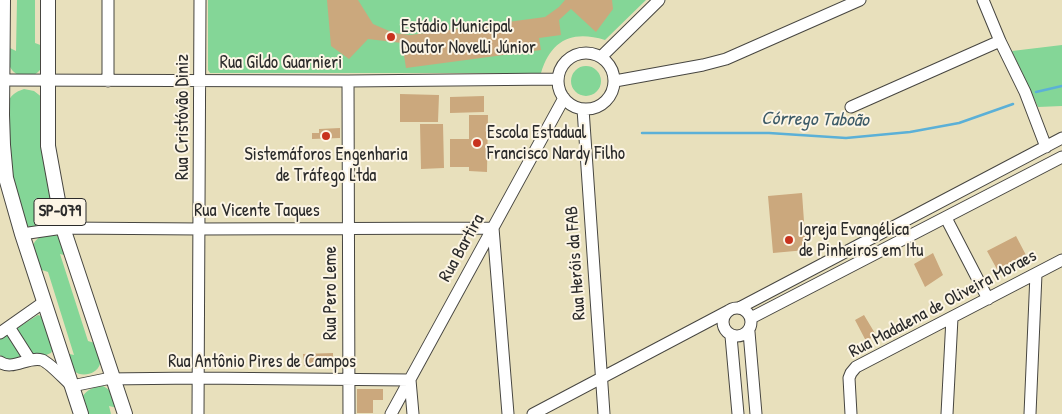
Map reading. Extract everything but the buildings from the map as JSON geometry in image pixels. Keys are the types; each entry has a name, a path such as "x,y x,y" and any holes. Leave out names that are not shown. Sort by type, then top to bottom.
{"main road":[{"name":"SP-079","path":"3,0 1,40 3,80 1,116 2,170 81,414"},
{"name":"SP-079","path":"48,0 48,146 63,228 125,414"}],"street":[{"path":"108,0 108,81"},
{"name":"Rua Cristóvão Diniz","path":"198,414 200,0"},
{"path":"601,57 659,0"},
{"path":"615,81 726,59 860,0"},
{"path":"983,0 1000,41 1025,92 1046,146"},
{"path":"851,107 1000,41"},
{"path":"577,54 593,54 601,57 611,67 614,74 615,81 611,94 602,105 596,108 583,109 572,106 564,98 558,86 560,71 564,64 577,54"},
{"name":"Rua Gildo Guarnieri","path":"3,80 348,81 558,79"},
{"name":"Rua Pero Leme","path":"348,81 349,414"},
{"name":"Rua Bartira","path":"391,414 564,98"},
{"name":"Rua Heróis da FAB","path":"583,109 604,414"},
{"path":"533,414 1062,138"},
{"path":"751,318 1062,157"},
{"path":"946,218 988,299"},
{"name":"Rua Vicente Taques","path":"22,234 63,228 493,228"},
{"path":"493,228 508,414"},
{"name":"Rua Madalena de Oliveira Moraes","path":"851,414 848,383 853,370 1062,260"},
{"path":"1030,414 1036,274"},
{"path":"30,360 4,330 44,302"},
{"path":"738,414 729,334 724,328 724,318 734,309 744,310 751,318 752,323 749,332 756,414"},
{"path":"947,414 952,318"},
{"path":"701,325 736,337 749,332"},
{"path":"0,362 10,365 40,359 72,386"},
{"name":"Rua Antônio Pires de Campos","path":"72,386 106,379 410,380"},
{"path":"410,380 413,414"}],"green space":[{"path":"17,0 35,0 35,43 43,46 43,59 40,70 28,76 15,73 10,68 8,56 8,47 16,51"},
{"name":"Estádio Municipal Doutor Novelli Júnior","path":"208,0 646,0 605,40 582,36 564,40 551,53 541,73 210,73 208,70"},
{"path":"1062,45 1062,106 1038,107 1012,51"},
{"path":"586,66 597,70 601,81 597,92 586,96 575,92 571,81 575,70"},
{"path":"24,89 34,91 43,98 54,212 52,220 47,226 31,228 24,224 9,173 7,104 14,94"},
{"path":"47,234 59,236 68,256 60,254 88,341 98,344 101,357 100,364 96,370 89,374 77,373 69,365 65,353 74,355 48,272 39,269 34,257 33,248 36,240"},
{"path":"38,315 41,316 53,349 51,353 46,355 27,354 7,362 0,355 0,339"},
{"path":"103,386 114,395 118,408 109,406 111,414 86,414 82,397 91,389"}],"waterway":[{"name":"Córrego Taboão","path":"1036,92 1062,86"},
{"name":"Córrego Taboão","path":"642,133 769,133 846,138 910,132 959,123 1013,104"}],"place":[{"name":"Estádio Municipal Doutor Novelli Júnior","path":"391,37"},
{"name":"Sistemáforos Engenharia de Tráfego Ltda","path":"326,136"},
{"name":"Escola Estadual Francisco Nardy Filho","path":"477,143"},
{"name":"Igreja Evangélica de Pinheiros em Itu","path":"789,240"}]}
